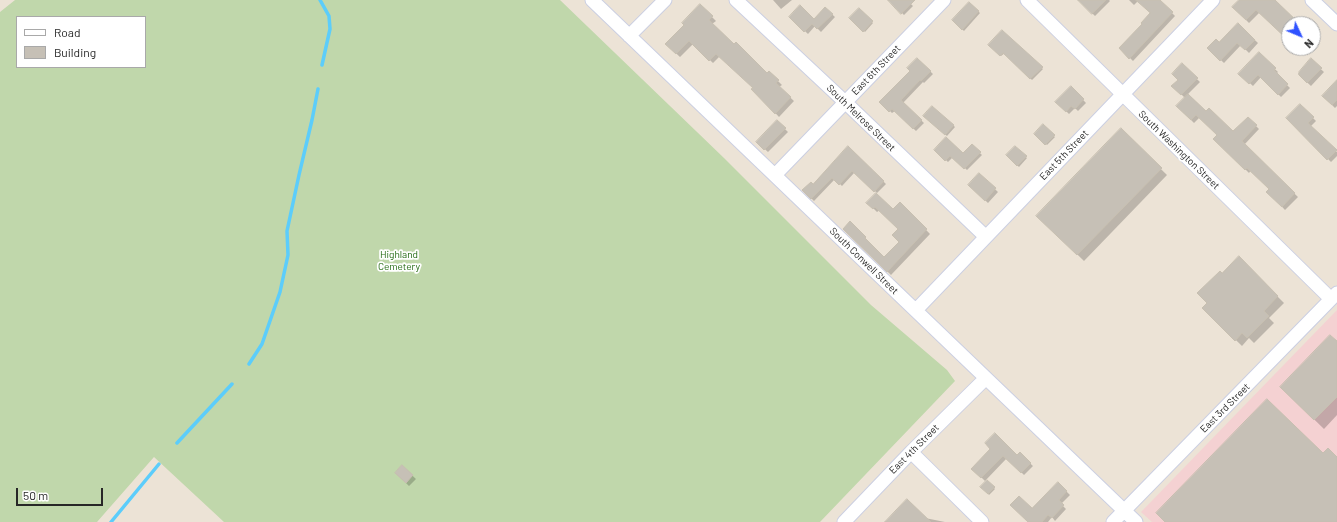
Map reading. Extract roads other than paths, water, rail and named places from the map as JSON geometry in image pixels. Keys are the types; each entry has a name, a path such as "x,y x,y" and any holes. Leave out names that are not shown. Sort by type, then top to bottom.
{"street":[{"name":"South Conwell Street","path":"592,0 1136,522"},
{"path":"630,36 665,0"},
{"name":"South Melrose Street","path":"736,0 986,237"},
{"name":"East 6th Street","path":"775,176 944,0"},
{"name":"South Washington Street","path":"1027,0 1122,94 1334,296"},
{"name":"East 5th Street","path":"916,310 1212,0"},
{"path":"1312,0 1337,24"},
{"name":"East 3rd Street","path":"1112,522 1334,296"},
{"name":"East 4th Street","path":"844,522 911,452 986,378"},
{"path":"911,452 982,522"}],"waterway":[{"path":"320,0 329,16 330,29 322,65"},
{"path":"249,364 262,344 280,292 288,255 287,231 318,89"},
{"path":"177,443 232,384"},
{"path":"111,522 159,464"}],"park label":[{"name":"Highland Cemetery","path":"399,260"}]}
